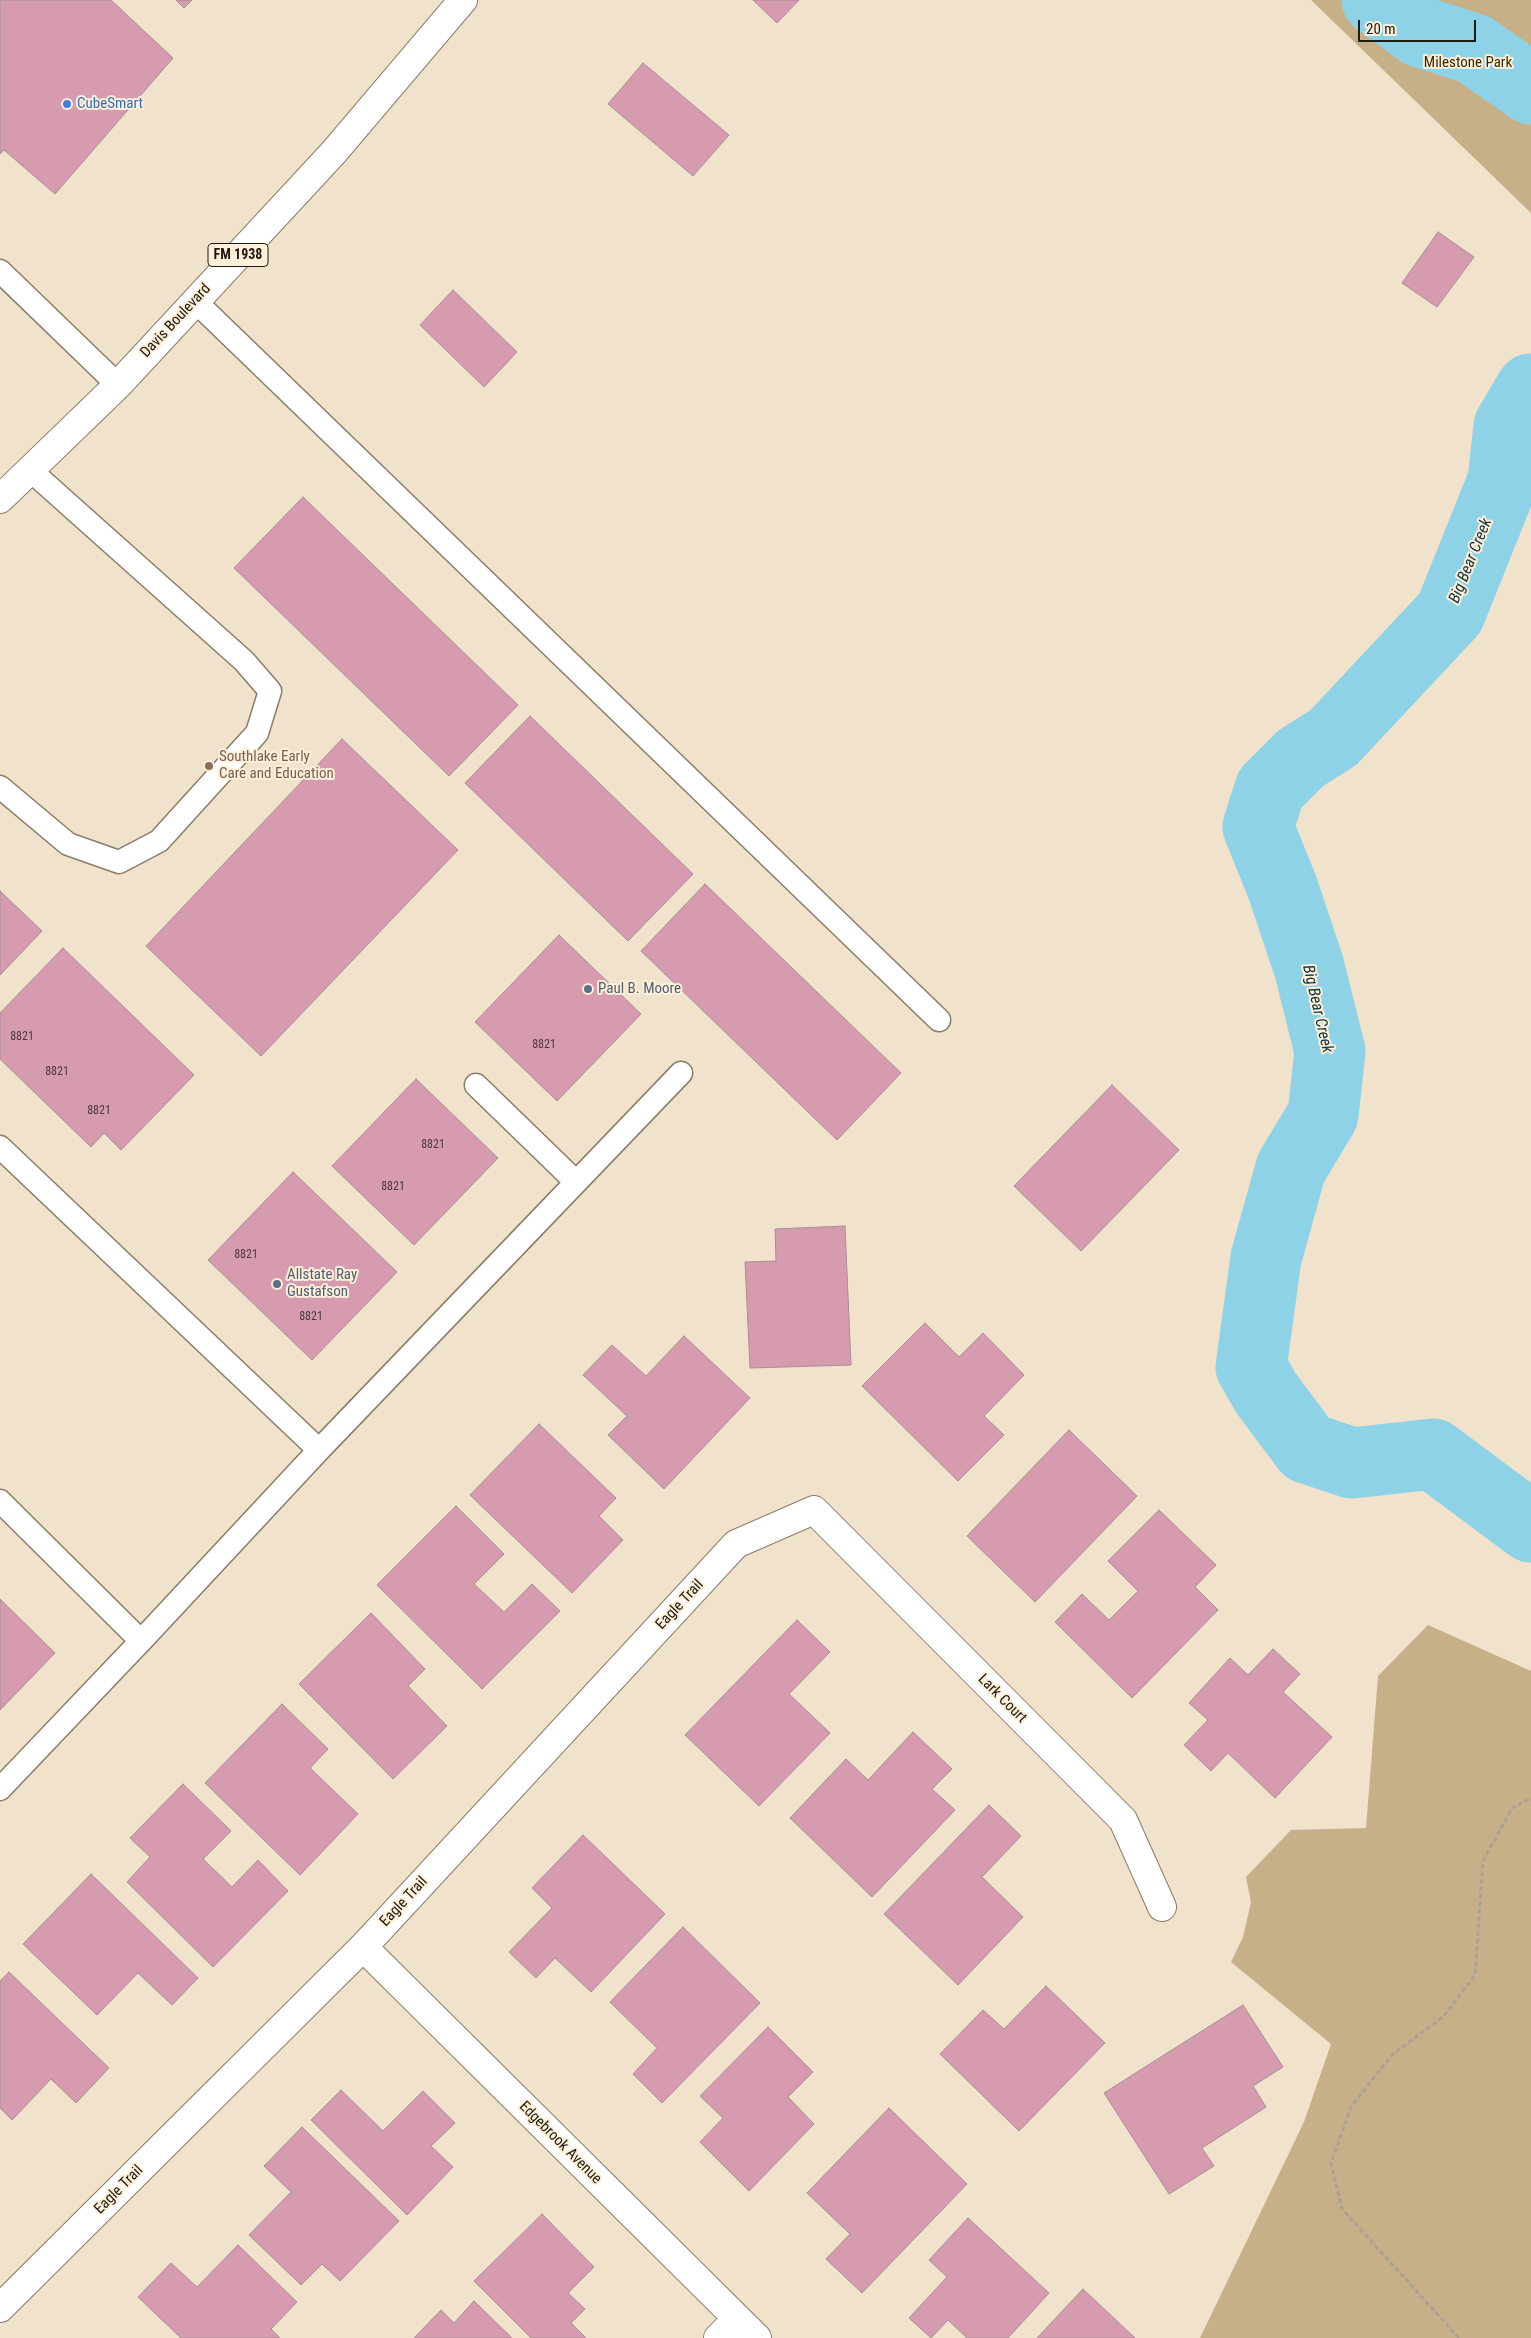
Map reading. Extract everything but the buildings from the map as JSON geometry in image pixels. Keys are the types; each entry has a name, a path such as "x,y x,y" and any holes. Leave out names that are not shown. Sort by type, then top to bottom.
{"street":[{"name":"Davis Boulevard","path":"0,499 118,385 334,152 463,0"},
{"name":"Lark Court","path":"814,1510 1123,1820 1162,1907"},
{"name":"Eagle Trail","path":"0,2308 363,1947 736,1544 814,1510"},
{"name":"Edgebrook Avenue","path":"363,1947 758,2338"},
{"path":"718,2338 737,2318"}],"lane":[{"path":"0,271 118,385"},
{"path":"195,301 939,1020"},
{"path":"0,787 68,844 119,862 159,841 257,733 270,691 244,661 30,470"},
{"path":"0,1789 319,1450 681,1073"},
{"path":"476,1085 576,1182"},
{"path":"0,1147 319,1450"},
{"path":"0,1501 141,1641"}],"path":[{"path":"1459,2338 1342,2209 1331,2163 1351,2108 1392,2055 1444,2016 1475,1975 1483,1861 1512,1808 1531,1798"}],"green space":[{"name":"Milestone Park","path":"1311,0 1531,0 1531,213"},
{"path":"1428,1625 1531,1671 1531,2338 1200,2338 1304,2122 1331,2044 1231,1962 1243,1937 1251,1902 1246,1877 1291,1830 1366,1828 1378,1676"}],"waterway":[{"name":"Big Bear Creek","path":"1377,0 1421,32 1474,49 1531,89"},
{"name":"Big Bear Creek","path":"1531,389 1509,426 1503,481 1450,613 1333,738 1301,758 1270,789 1258,827 1283,889 1309,967 1330,1051 1323,1115 1291,1168 1266,1258 1251,1367 1266,1393 1307,1448 1352,1463 1433,1454 1531,1527"}],"place":[{"name":"CubeSmart","path":"67,104"},
{"name":"Southlake Early Care and Education","path":"209,766"},
{"name":"Paul B. Moore","path":"588,989"},
{"name":"Allstate Ray Gustafson","path":"277,1284"}]}
